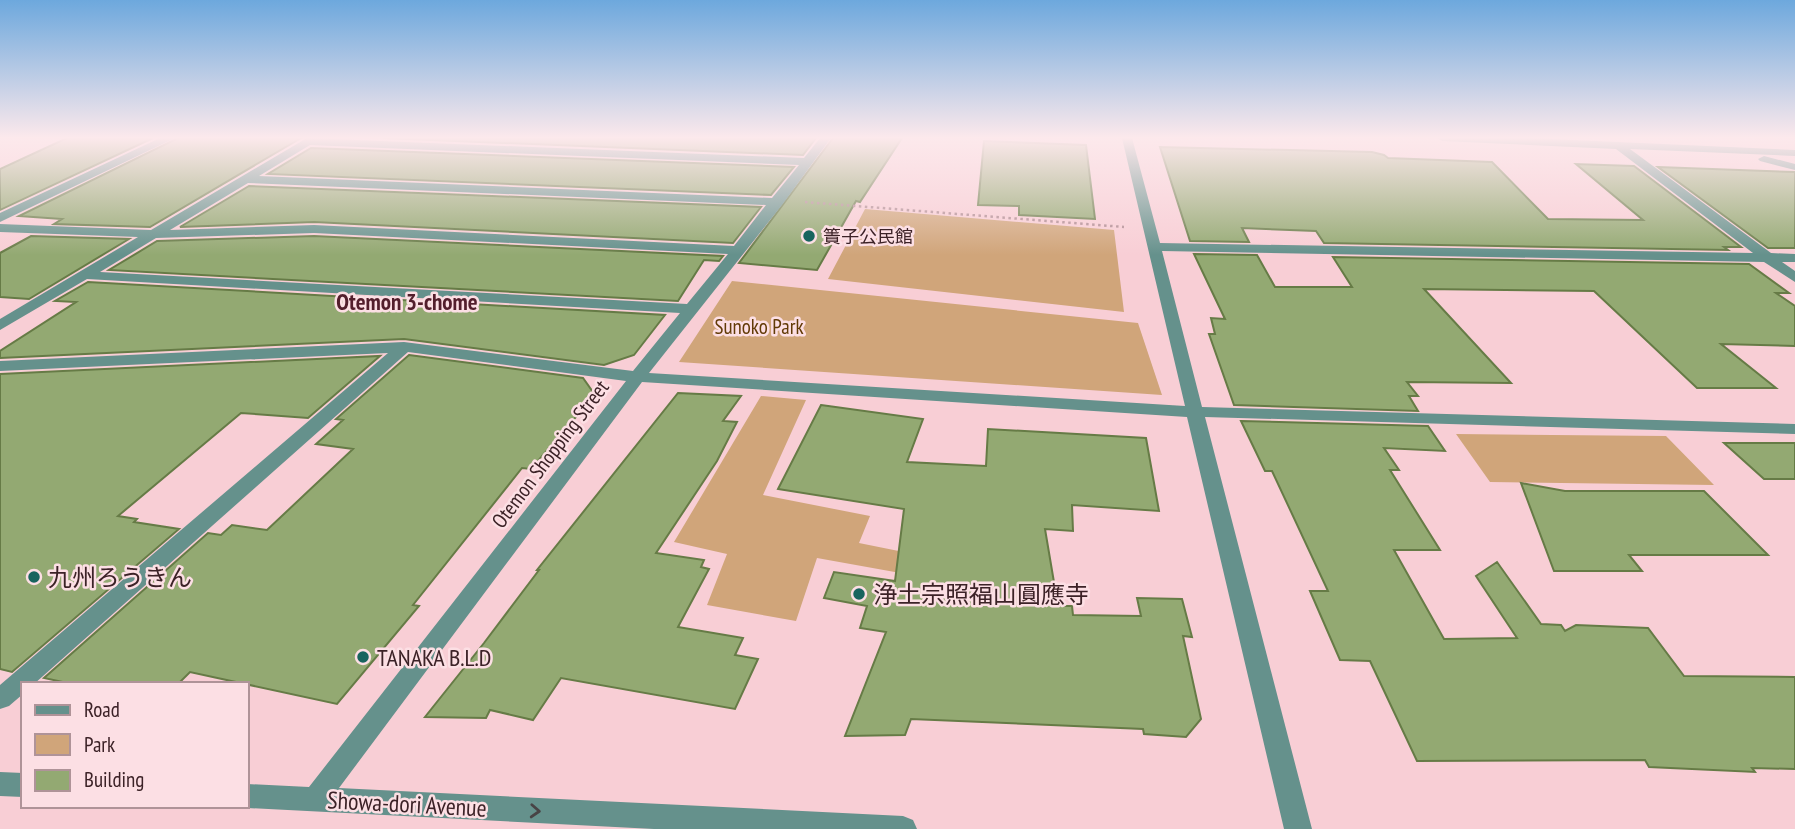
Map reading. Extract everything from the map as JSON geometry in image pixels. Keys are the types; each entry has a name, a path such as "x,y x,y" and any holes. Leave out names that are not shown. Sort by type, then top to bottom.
{"street":[{"path":"0,218 88,177"},
{"name":"Otemon Shopping Street","path":"315,800 637,377 796,177"},
{"path":"1137,177 1298,829"},
{"path":"1660,177 1795,278"},
{"path":"0,325 247,178 778,202"},
{"path":"0,228 153,233 314,229 738,250"},
{"path":"1156,247 1795,258"},
{"path":"83,275 692,309"},
{"path":"0,366 404,347 637,377 1196,412 1795,429"},
{"path":"0,699 404,347"},
{"path":"0,784 21,785"},
{"name":"Showa-dori Avenue","path":"248,796 903,829"}],"path":[{"path":"805,202 1129,227"}],"green space":[{"path":"865,209 1114,230 1124,312 828,279"},
{"name":"Sunoko Park","path":"732,281 1138,323 1162,395 679,362"},
{"path":"761,396 806,400 763,495 870,516 859,543 973,566 967,585 817,558 796,621 707,605 727,554 674,542"},
{"path":"1456,434 1666,436 1714,485 1490,482"}],"building":[{"path":"0,177 71,177 0,210"},
{"path":"99,177 235,177 150,227 54,224 62,219 19,216"},
{"path":"332,177 786,177 771,195"},
{"path":"804,177 877,177 860,202 856,201 817,270 739,263"},
{"path":"981,177 1090,177 1095,219 1019,215 1019,206 978,205"},
{"path":"1169,177 1506,177 1548,219 1643,220 1591,177 1648,177 1741,247 1724,247 1728,250 1324,243 1316,231 1242,228 1249,242 1190,241"},
{"path":"1671,177 1795,177 1795,248 1768,248"},
{"path":"249,186 761,207 733,243 314,222 180,227"},
{"path":"31,236 129,239 29,299 0,297 0,253"},
{"path":"314,236 723,256 719,261 704,260 678,301 109,270 157,241"},
{"path":"1194,254 1257,255 1275,287 1352,287 1333,257 1749,264 1789,293 1776,293 1795,306 1795,346 1721,344 1776,388 1697,388 1594,291 1424,289 1511,383 1407,382 1418,396 1409,396 1418,411 1234,405 1209,334 1215,334 1211,318 1225,319"},
{"path":"88,282 665,315 634,355 604,365 404,339 0,358 0,351 76,302 55,301"},
{"path":"409,355 583,378 595,395 531,469 522,468 413,605 419,606 337,704 248,685 248,682 190,672 180,682 63,682 44,678 208,533 221,535 232,525 267,530 353,449 316,444 343,420 336,419"},
{"path":"380,356 308,418 241,413 118,516 137,519 134,522 179,529 12,672 0,669 0,374"},
{"path":"678,393 741,396 723,421 737,422 717,461 656,553 704,560 701,567 709,569 678,627 743,638 735,655 758,659 735,709 561,678 533,720 490,710 486,718 425,717 537,570"},
{"path":"821,405 923,419 907,462 986,466 988,429 1146,438 1159,511 1072,505 1073,531 1045,529 1058,606 1072,606 1073,615 1141,616 1137,598 1182,599 1192,637 1183,636 1201,719 1186,737 1144,734 1143,729 911,719 905,735 845,736 886,632 860,628 867,606 824,598 834,572 895,581 904,509 778,489"},
{"path":"1241,421 1428,426 1445,451 1384,448 1399,470 1390,470 1440,550 1394,550 1444,639 1517,638 1476,576 1497,562 1541,624 1561,625 1565,631 1576,625 1648,628 1684,676 1795,677 1795,769 1752,768 1755,772 1649,767 1645,760 1417,761 1370,661 1340,660 1310,591 1328,591 1272,471 1265,471"},
{"path":"1724,443 1795,443 1795,479 1764,479"},
{"path":"1521,483 1565,491 1704,491 1768,555 1629,555 1642,571 1554,571"}],"place":[{"name":"簀子公民館","path":"809,236"},
{"name":"九州ろうきん","path":"34,577"},
{"name":"浄土宗照福山圓應寺","path":"859,594"},
{"name":"TANAKA B.L.D","path":"363,657"}],"district":[{"name":"Otemon 3-chome","path":"407,301"}]}
